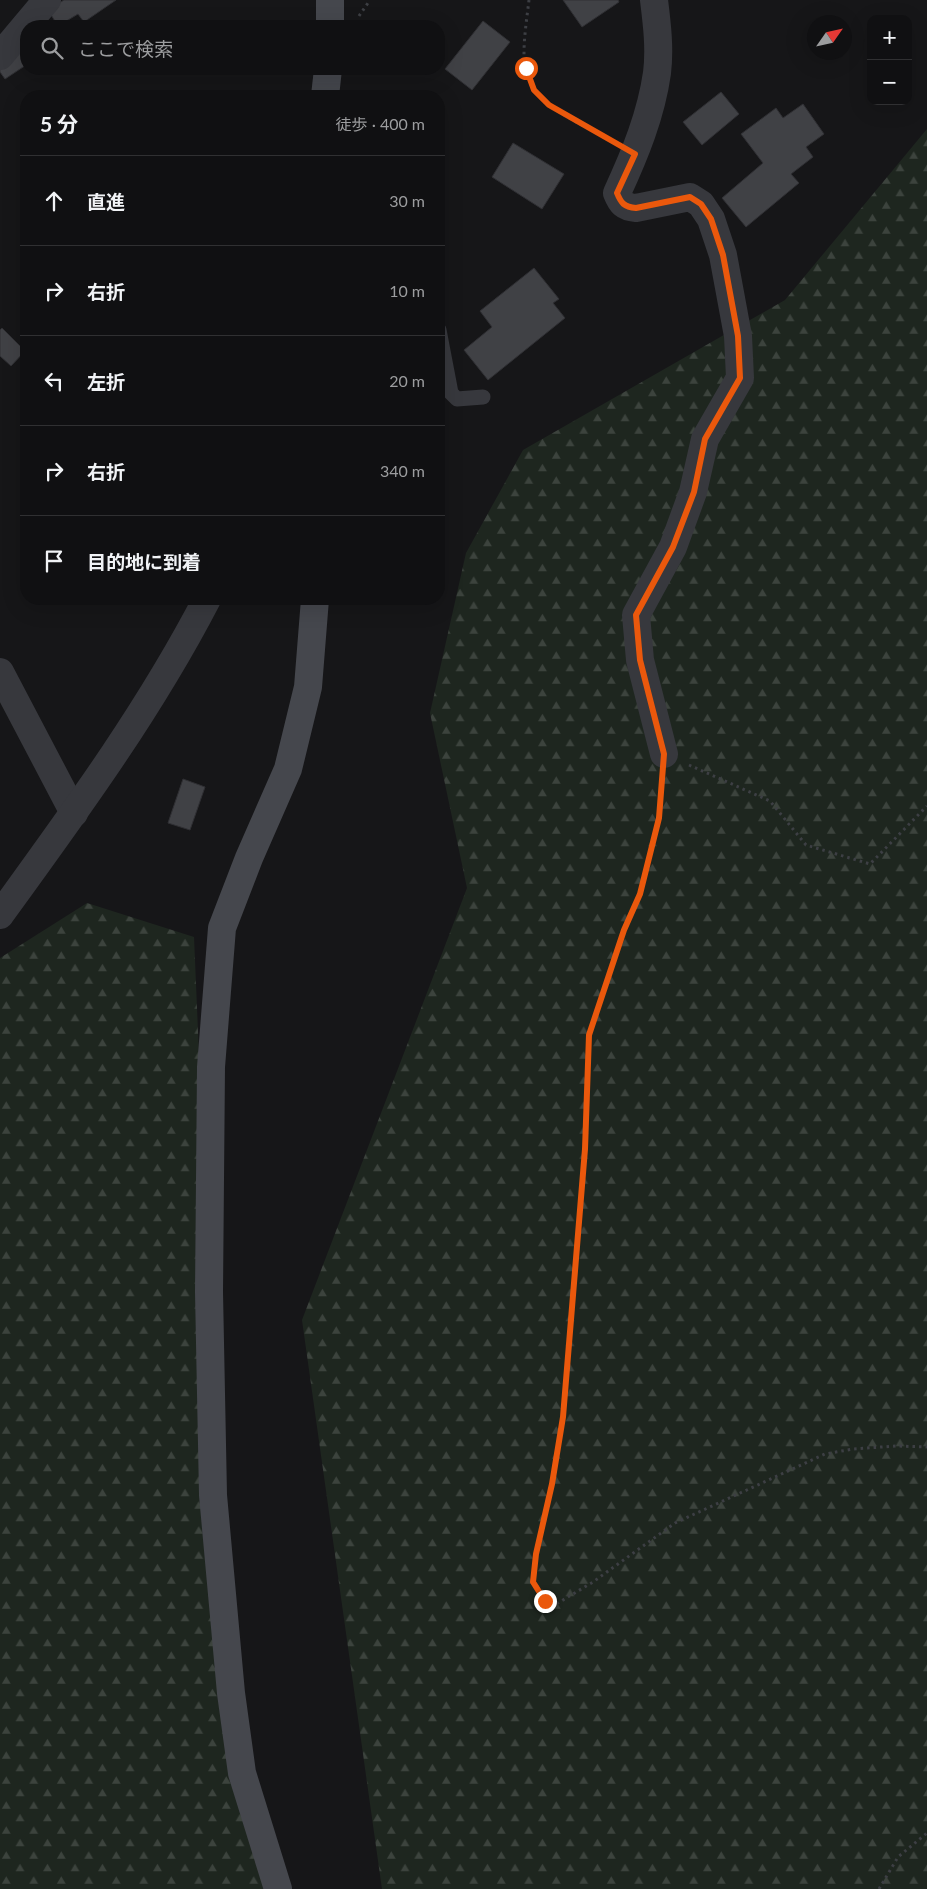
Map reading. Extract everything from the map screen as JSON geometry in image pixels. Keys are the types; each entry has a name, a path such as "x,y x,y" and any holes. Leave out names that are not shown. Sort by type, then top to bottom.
{"street":[{"path":"30,20 46,0"},
{"path":"330,0 330,20"},
{"path":"654,0 658,37 657,72 650,113 635,154 617,193 621,203 627,207 636,208 690,197 701,204 711,219 723,255 738,336 740,369 740,378 705,439 694,492 673,547 636,615 640,660 664,754"},
{"path":"0,56 20,32"},
{"path":"326,90 327,75"},
{"path":"0,915 74,813 141,715 204,605"},
{"path":"278,1889 242,1773 232,1693 213,1495 208,1292 211,1067 222,928 248,858 288,769 308,688 315,605"},
{"path":"0,672 74,813"}],"lane":[{"path":"445,362 451,393 457,399 482,397"}],"path":[{"path":"529,0 524,54 526,68 534,90 549,105 635,154"},
{"path":"927,806 870,864 806,845 770,800 664,754 659,818 640,894 624,930 589,1035 585,1149 563,1417 552,1484 536,1554 533,1582 545,1601 558,1603 586,1586 675,1523 825,1454 853,1449 896,1446 927,1447"},
{"path":"879,1889 898,1857 911,1844 927,1834"}],"green space":[{"path":"927,129 927,1889 382,1889 302,1320 467,888 430,713 466,553 523,450 785,300"},
{"path":"87,903 194,937 225,1669 269,1889 0,1889 0,958"}],"building":[{"path":"64,0 116,0 87,20 82,20 78,14 68,20 54,20 48,10"},
{"path":"563,0 618,0 619,2 582,27"},
{"path":"483,21 510,42 472,90 445,69"},
{"path":"20,51 20,69 5,79 0,72 0,67"},
{"path":"721,92 739,114 702,145 683,122"},
{"path":"803,104 824,134 806,147 813,157 791,174 799,183 746,227 722,198 763,163 741,134 776,108 783,118"},
{"path":"513,143 564,174 542,209 492,177"},
{"path":"534,268 559,299 553,303 565,318 488,380 464,350 492,327 480,311"},
{"path":"2,328 20,346 20,356 11,366 0,356 0,330"},
{"path":"183,779 205,787 190,830 168,823"}],"route":[{"path":"526,68 534,90 549,105 635,154 617,193 621,203 627,207 636,208 690,197 701,204 711,219 723,255 738,336 740,378 705,439 694,492 673,547 636,615 640,660 664,754 659,818 640,894 624,930 589,1035 585,1149 563,1417 552,1484 536,1554 533,1582 545,1601"}]}
